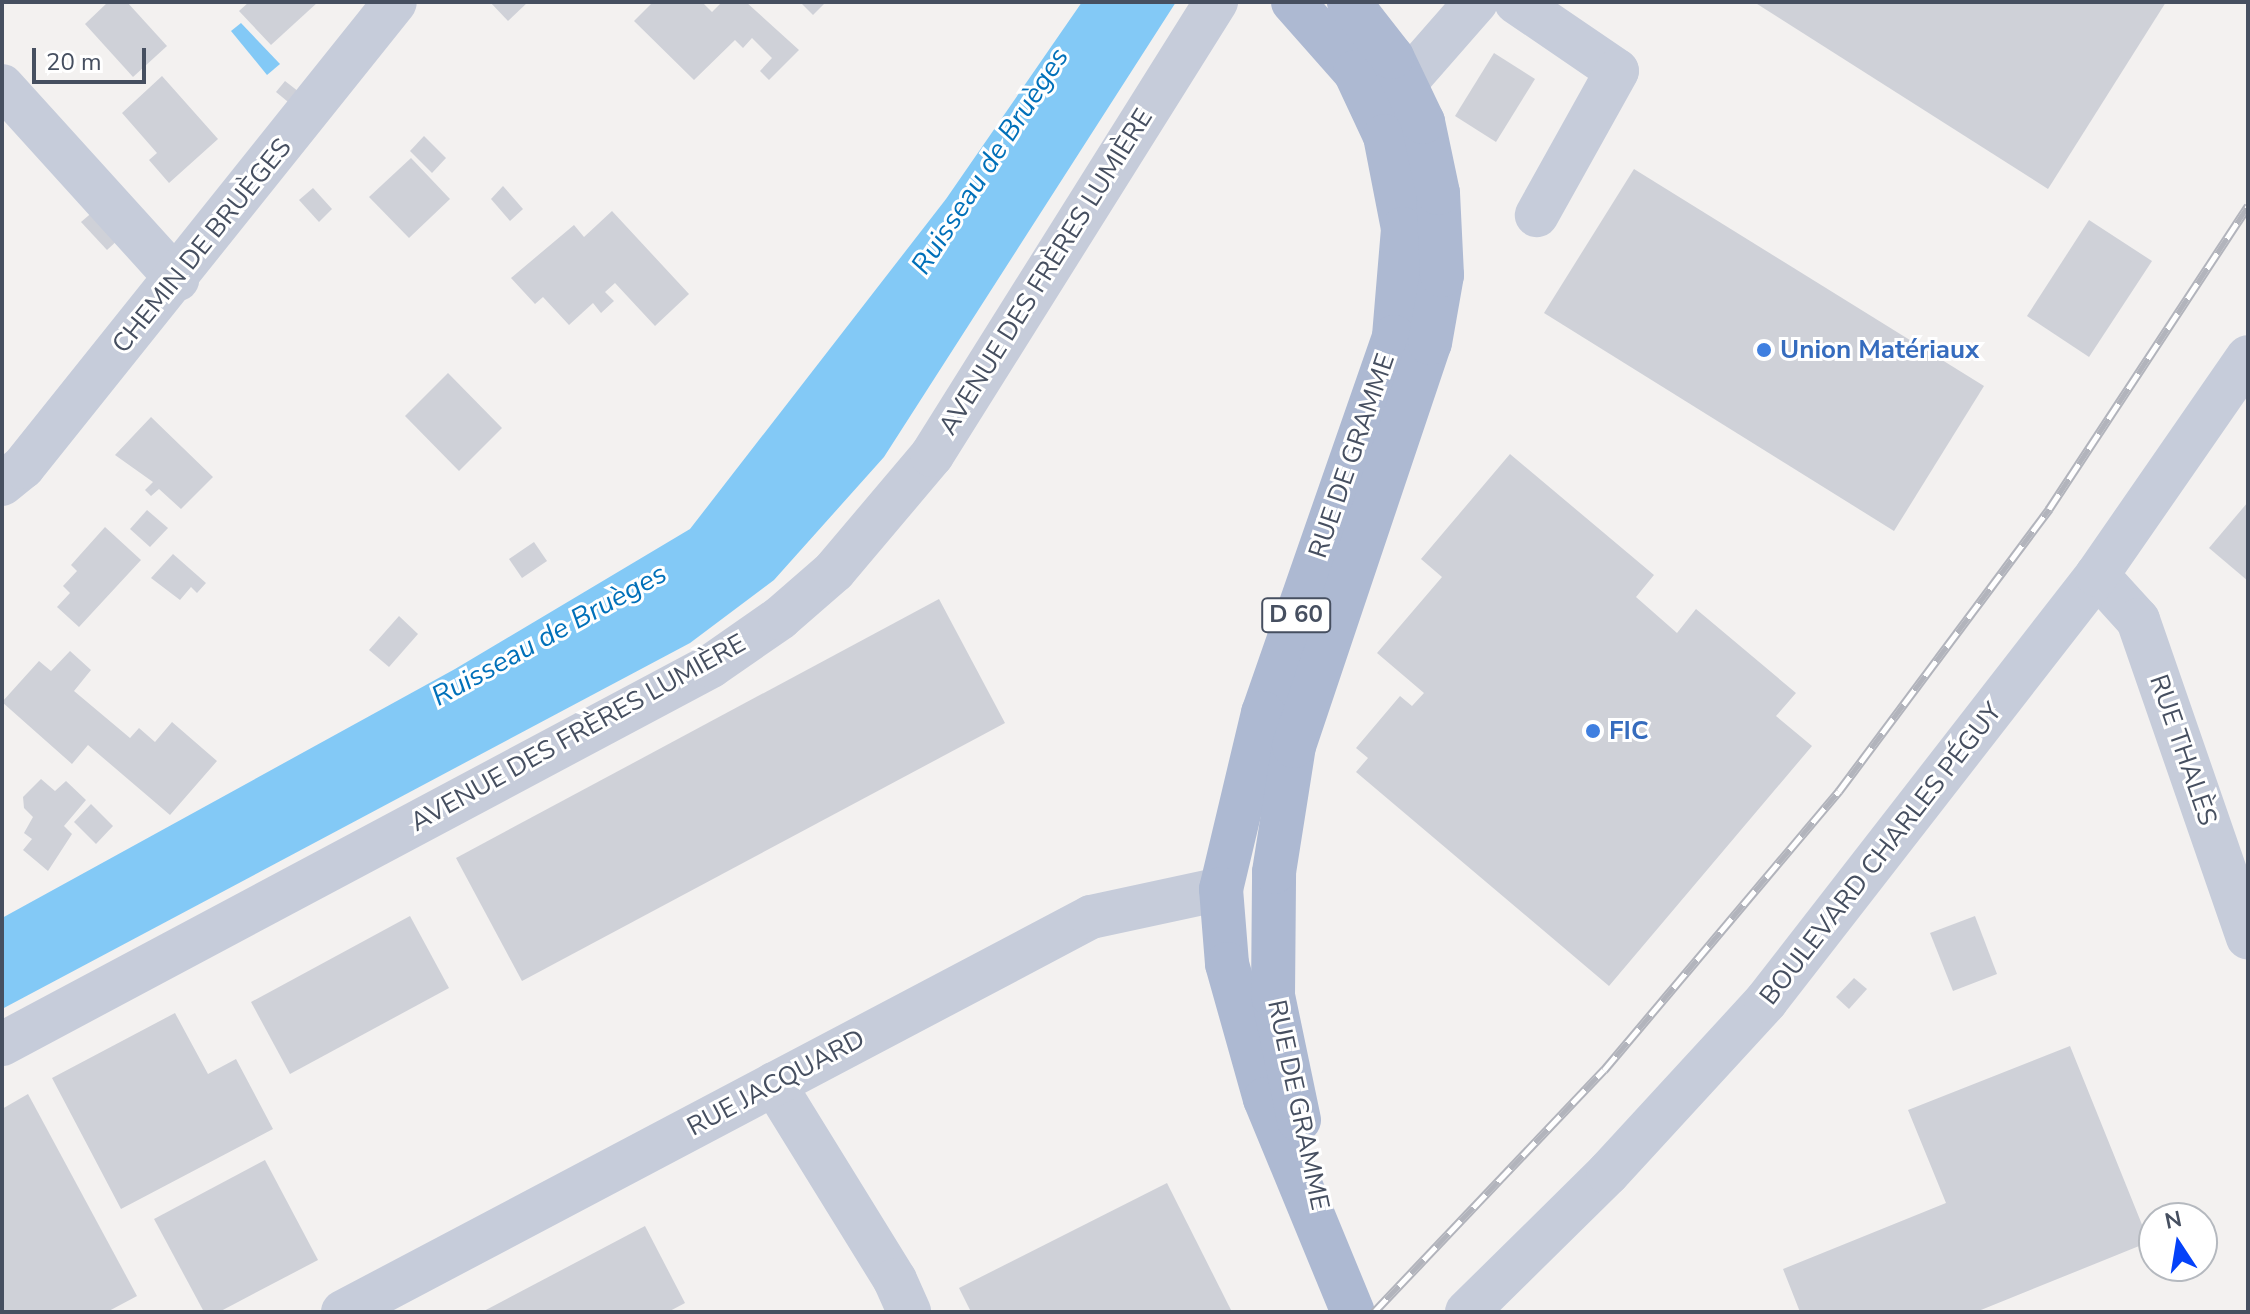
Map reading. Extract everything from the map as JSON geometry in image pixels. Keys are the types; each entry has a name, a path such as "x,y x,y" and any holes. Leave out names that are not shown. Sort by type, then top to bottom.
{"main road":[{"name":"RUE DE GRAMME","path":"1293,2 1361,85 1385,136 1403,229 1394,337 1263,713 1221,889 1227,964 1265,1099 1329,1247 1353,1312"},
{"name":"RUE DE GRAMME","path":"1329,1247 1273,996 1274,872 1294,746 1430,343 1442,275 1438,193 1423,122 1392,57 1349,2"}],"street":[{"name":"CHEMIN DE BRUÈGES","path":"2,484 23,467 177,279 395,2"},
{"name":"AVENUE DES FRÈRES LUMIÈRE","path":"2,1044 711,666 780,618 834,571 932,455 1216,2"},
{"path":"1405,83 1476,2"},
{"path":"1516,2 1617,71 1537,215"},
{"path":"2,86 177,279"},
{"name":"BOULEVARD CHARLES PÉGUY","path":"1467,1312 1608,1173 1766,1001 2097,575 2248,357"},
{"name":"RUE THALÈS","path":"2097,575 2138,620 2248,937"},
{"name":"RUE JACQUARD","path":"343,1312 1091,917 1221,889"},
{"path":"774,1084 895,1280 909,1312"}],"water":[{"name":"Ruisseau de Bruèges","path":"1082,2 1176,2 884,457 774,580 690,643 2,1009 2,918 455,669 690,529 946,199"},
{"path":"241,23 280,64 267,75 231,31"}],"building":[{"path":"108,2 127,2 167,46 133,77 85,24"},
{"path":"249,2 318,2 271,45 239,11"},
{"path":"490,2 528,2 508,21"},
{"path":"653,2 702,2 712,12 722,2 746,2 799,50 769,80 760,71 772,58 752,38 743,48 735,40 694,80 634,21"},
{"path":"800,2 826,2 813,15"},
{"path":"1754,2 2166,2 2048,189"},
{"path":"1494,53 1535,79 1496,142 1455,116"},
{"path":"162,76 218,139 169,183 149,160 157,153 122,113"},
{"path":"285,81 303,95 293,106 276,92"},
{"path":"424,136 446,158 432,173 410,151"},
{"path":"411,158 450,199 409,238 369,197"},
{"name":"Union Matériaux","path":"1634,169 1984,386 1894,531 1544,313"},
{"path":"503,186 523,209 510,221 491,199"},
{"path":"313,188 332,209 319,222 299,200"},
{"path":"95,210 120,238 107,250 81,222"},
{"path":"612,211 689,294 655,326 615,283 605,292 614,301 601,313 593,303 569,325 543,297 535,304 511,278 574,225 584,237"},
{"path":"2089,220 2152,261 2089,357 2027,316"},
{"path":"448,373 502,428 459,471 405,416"},
{"path":"151,417 213,477 181,509 159,489 151,496 145,490 153,482 115,455"},
{"name":"FIC","path":"1510,454 1654,575 1636,597 1677,633 1696,609 1796,693 1776,716 1812,746 1609,986 1356,772 1368,758 1356,748 1400,696 1412,706 1424,693 1377,653 1442,577 1421,559"},
{"path":"2248,502 2248,581 2209,548"},
{"path":"147,510 168,528 150,547 130,529"},
{"path":"105,527 141,560 79,627 57,607 70,593 63,586 77,571 71,565"},
{"path":"534,542 547,561 522,578 509,559"},
{"path":"173,554 206,583 197,593 191,587 180,600 151,578"},
{"path":"939,599 1005,723 522,981 456,858"},
{"path":"399,616 418,634 389,667 369,650"},
{"path":"70,651 91,670 74,691 130,738 139,728 155,742 172,722 217,761 170,815 88,745 72,764 2,702 39,661 51,671"},
{"path":"41,779 55,791 66,781 86,800 64,826 72,834 48,871 23,850 32,839 24,833 33,817 24,808 23,797"},
{"path":"91,804 113,826 96,844 74,822"},
{"path":"410,916 449,988 290,1074 251,1002"},
{"path":"1975,916 1997,974 1953,991 1930,933"},
{"path":"1854,978 1867,989 1849,1009 1836,997"},
{"path":"175,1013 208,1074 236,1059 273,1129 121,1209 52,1078"},
{"path":"2070,1046 2138,1215 2138,1246 1976,1312 1800,1312 1783,1269 1946,1203 1908,1110"},
{"path":"28,1094 137,1296 107,1312 2,1312 2,1109"},
{"path":"265,1160 318,1260 219,1312 204,1312 154,1219"},
{"path":"1167,1183 1232,1312 971,1312 959,1288"},
{"path":"645,1226 685,1303 668,1312 482,1312"}],"railway":[{"path":"1374,1312 1604,1070 1839,791 2049,509 2248,206"}],"place":[{"name":"Union Matériaux","path":"1764,350"},
{"name":"FIC","path":"1593,731"}]}
